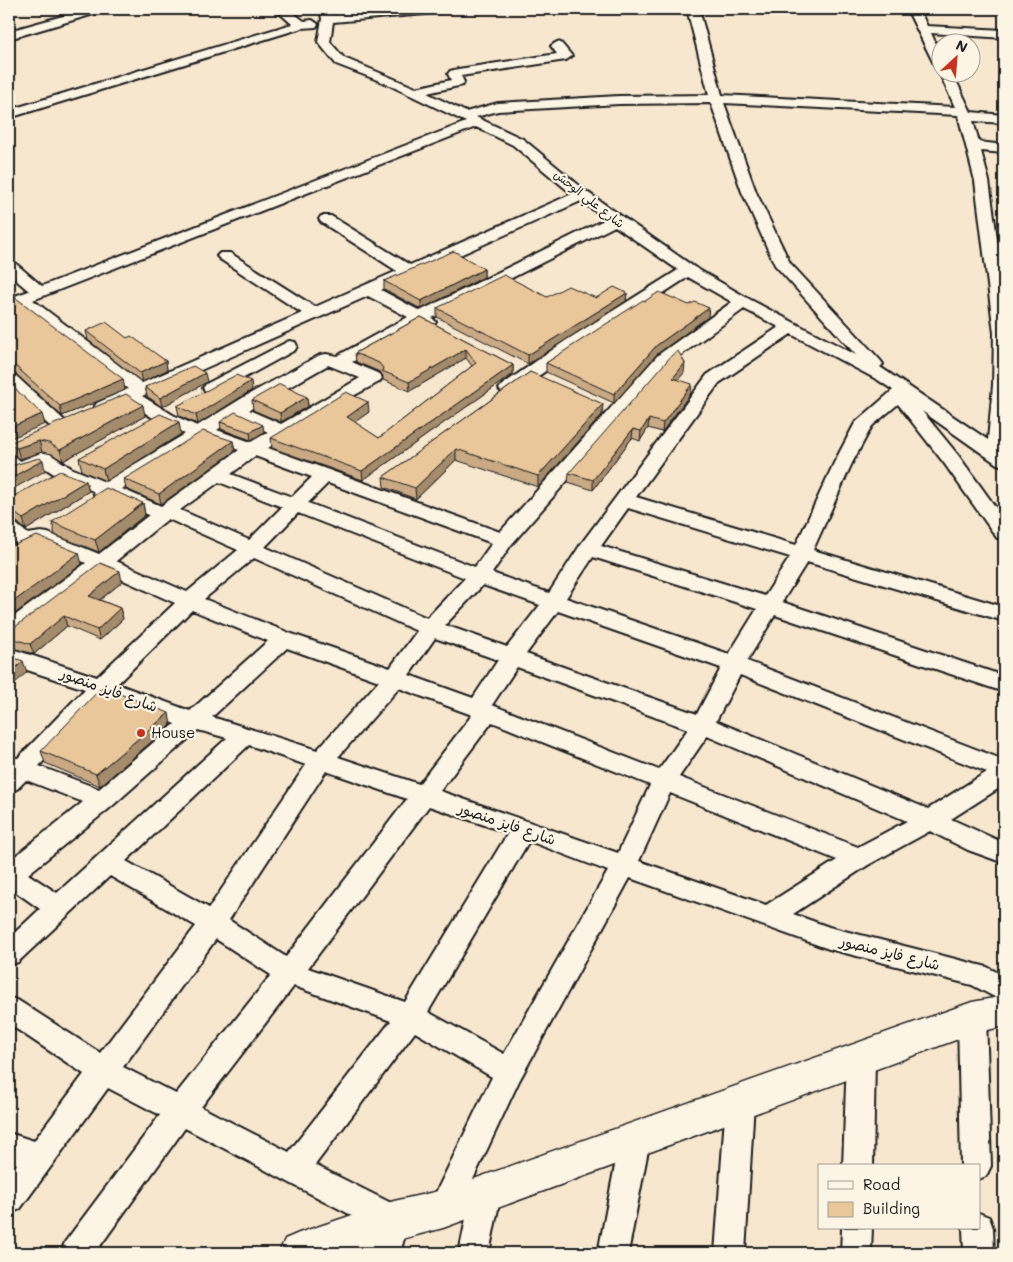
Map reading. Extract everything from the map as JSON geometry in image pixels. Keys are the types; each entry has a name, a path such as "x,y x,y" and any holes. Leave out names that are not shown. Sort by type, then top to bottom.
{"main road":[{"path":"299,1253 390,1232 443,1209 860,1058 988,1015"}],"street":[{"path":"9,35 100,9"},
{"path":"281,9 300,25"},
{"path":"9,114 300,25 329,14 448,9"},
{"path":"692,9 716,99 749,192 783,265 899,394 951,459 1004,532"},
{"path":"913,9 930,43"},
{"name":"شارع علي الوحش","path":"329,14 324,42 340,61 414,92 518,142 582,195 688,270 743,302 884,376"},
{"path":"923,29 1004,34"},
{"path":"414,92 458,82 454,74 458,73 566,56 557,46"},
{"path":"949,82 965,114 982,181 1003,333 1000,457"},
{"path":"16,302 498,107 619,100 716,99 965,114 1004,119"},
{"path":"973,146 1004,149"},
{"path":"42,433 582,195"},
{"path":"326,219 408,271"},
{"path":"83,505 235,410 536,257 616,220"},
{"path":"225,256 313,313"},
{"path":"9,266 41,293"},
{"path":"497,396 688,270"},
{"path":"368,289 444,331"},
{"path":"16,302 136,393 170,412 197,433 206,432 324,476 372,485 504,540"},
{"path":"9,1199 38,1157 213,923 320,762 395,678 430,628 479,576 504,540 609,409 664,359 743,302"},
{"path":"76,1253 180,1111 425,796 483,710 512,657 553,602 588,549 713,379 791,327"},
{"path":"9,631 166,511 253,449 373,378 262,336"},
{"path":"197,396 289,346"},
{"path":"513,366 547,381"},
{"path":"884,376 1000,457"},
{"path":"9,380 59,425"},
{"path":"443,1209 509,1072 624,866 663,782 703,726 734,664 802,553 843,463 864,423 899,394"},
{"path":"235,410 283,432"},
{"path":"147,425 170,412"},
{"path":"222,438 253,418"},
{"path":"9,461 18,469 43,458 64,471 159,512 166,511 430,628 703,726 930,820 977,843 1004,853"},
{"path":"217,475 479,576 734,664 1004,771"},
{"path":"103,800 13,772 189,601 251,550 293,505 324,476"},
{"path":"624,500 1004,614"},
{"path":"14,540 51,526"},
{"path":"14,540 41,538 72,549 189,601 284,639 483,710 859,858"},
{"path":"588,549 770,605 1004,684"},
{"path":"59,908 9,874 45,848 103,800 284,639"},
{"name":"شارع فايز منصور","path":"9,656 101,686 194,721 245,735 320,762 524,828 624,866 830,938 978,975 1004,990"},
{"path":"9,954 245,735"},
{"path":"768,917 859,858 930,820 1004,771"},
{"path":"294,1169 411,1016 524,828"},
{"path":"109,863 213,923 289,973 411,1016 509,1072"},
{"path":"9,1010 103,1071 294,1169 390,1232"},
{"path":"976,1164 988,1015"},
{"path":"858,1164 860,1058"},
{"path":"730,1253 740,1102"},
{"path":"613,1253 635,1140"},
{"path":"9,1147 38,1157"},
{"path":"474,1253 486,1194"},
{"path":"856,1230 856,1253"},
{"path":"978,1230 979,1253"}],"building":[{"path":"454,251 484,269 421,301 384,281"},
{"path":"504,275 547,297 568,286 596,298 614,287 627,293 528,355 437,308"},
{"path":"659,292 689,305 695,302 709,308 657,345 614,394 546,363 643,300 645,301"},
{"path":"16,298 123,379 60,406 13,364 9,363 9,300"},
{"path":"421,317 513,365 362,471 271,438 346,392 368,402 347,417 379,438 476,363 466,349 409,382 382,371 383,368 379,363 355,353"},
{"path":"106,322 127,338 131,336 166,361 140,373 86,331"},
{"path":"678,351 685,363 673,378 692,384 663,423 649,419 641,431 633,429 593,480 569,473 672,355"},
{"path":"193,366 205,373 160,398 145,387"},
{"path":"530,372 603,404 538,476 456,449 415,488 383,477"},
{"path":"236,375 251,381 196,415 177,406"},
{"path":"9,383 42,414 9,428"},
{"path":"280,384 307,397 280,413 252,400"},
{"path":"126,394 143,405 60,450 49,443 39,441 17,448 9,443"},
{"path":"235,412 263,425 250,432 220,422"},
{"path":"160,414 179,422 103,469 79,458"},
{"path":"203,431 233,441 159,494 124,479"},
{"path":"39,458 43,460 9,479 9,463 14,465"},
{"path":"60,471 86,481 23,519 9,511 9,497"},
{"path":"106,488 143,503 95,540 52,522"},
{"path":"37,536 79,553 9,605 9,547"},
{"path":"100,563 120,571 89,596 120,608 97,630 64,616 30,644 9,637 9,628 15,627"},
{"path":"9,656 23,661 9,675"},
{"path":"102,687 169,713 96,774 41,751"}],"place":[{"name":"House","path":"141,733"}]}
